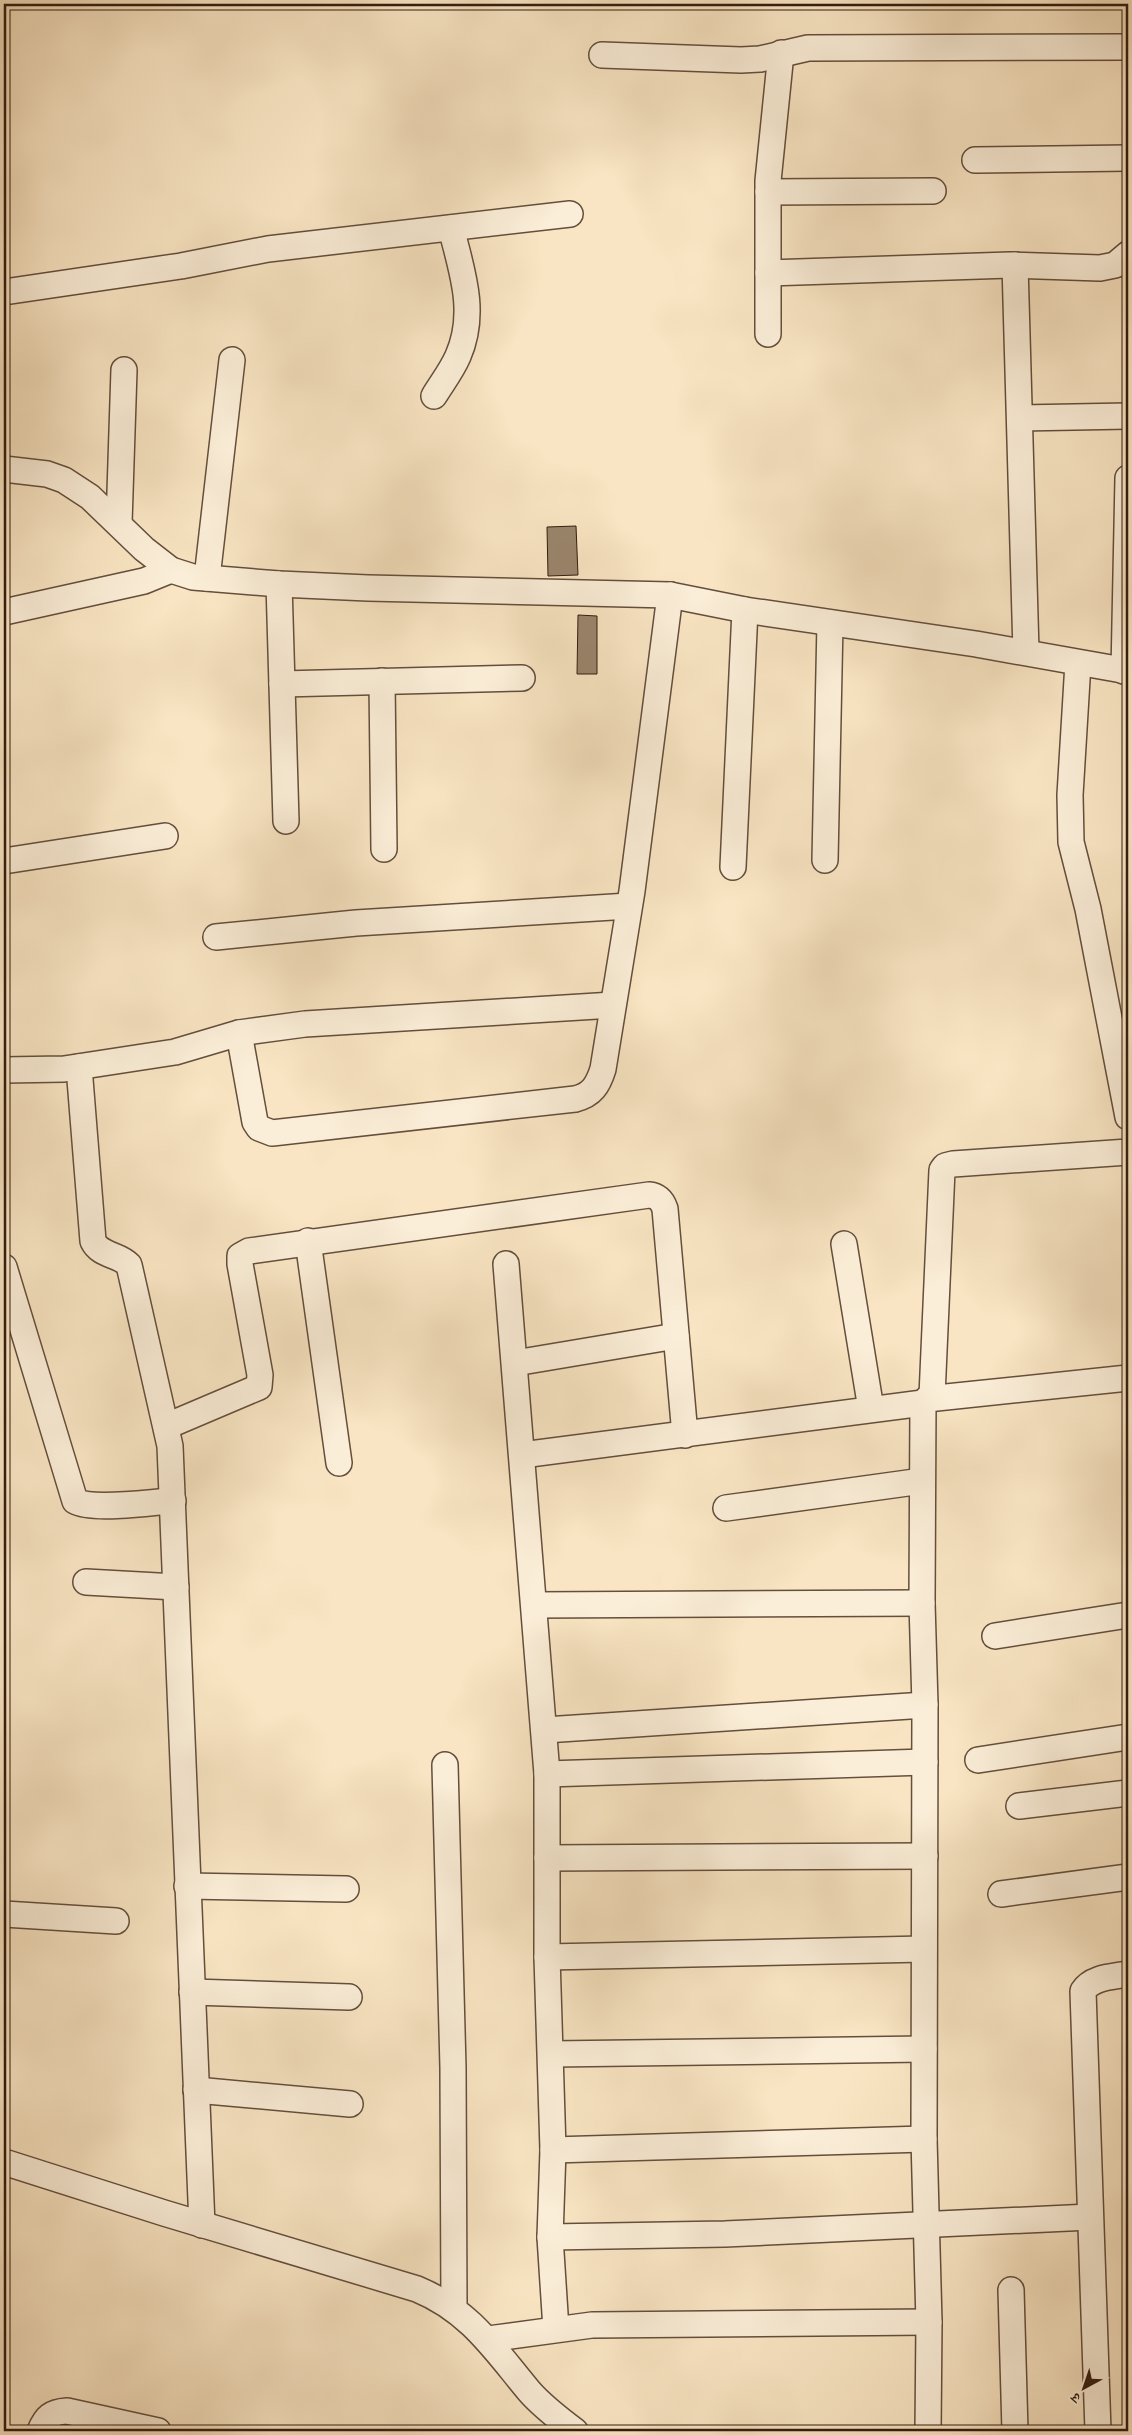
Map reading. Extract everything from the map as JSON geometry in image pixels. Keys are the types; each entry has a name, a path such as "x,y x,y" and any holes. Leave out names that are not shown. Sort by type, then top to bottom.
{"street":[{"path":"602,55 741,60 760,59 808,48 1128,47"},
{"path":"768,334 768,192 781,53"},
{"path":"975,160 1128,158"},
{"path":"768,192 933,191"},
{"path":"4,292 181,266 268,248 570,214"},
{"path":"434,396 458,357 469,313 466,286 451,228"},
{"path":"768,273 1015,265 1100,268 1115,264 1128,254"},
{"path":"1015,265 1026,652"},
{"path":"207,578 232,360"},
{"path":"119,524 124,370"},
{"path":"1020,418 1128,416"},
{"path":"4,469 47,474 64,480 90,497 144,549 171,570 193,577 279,584 670,595 746,610 1026,652 1126,671 1128,478"},
{"path":"4,612 144,581 171,570"},
{"path":"279,584 286,821"},
{"path":"239,1033 255,1122 259,1128 272,1132 583,1097 598,1084 603,1069 629,906 670,595"},
{"path":"733,867 746,610"},
{"path":"825,860 830,623"},
{"path":"1078,663 1070,795 1071,842 1088,909 1128,1117"},
{"path":"282,684 522,678"},
{"path":"382,682 384,849"},
{"path":"4,861 165,836"},
{"path":"216,936 356,922 629,906"},
{"path":"4,1070 79,1067 175,1052 239,1033 305,1024 614,1005"},
{"path":"79,1067 93,1240 101,1251 119,1258 130,1265 146,1344 168,1426 173,1501 202,2224"},
{"path":"925,1401 932,1396 942,1170 946,1166 953,1164 1128,1152"},
{"path":"168,1426 259,1387 260,1374 240,1256 258,1248 513,1212 656,1196 662,1201 665,1209 685,1435"},
{"path":"308,1241 339,1463"},
{"path":"844,1244 871,1410"},
{"path":"506,1264 545,1730 547,1774 547,1957 552,2054 553,2150 550,2237 556,2329"},
{"path":"4,1267 76,1501 82,1505 95,1506 173,1501"},
{"path":"515,1364 676,1336"},
{"path":"522,1455 685,1435 925,1401 1128,1378"},
{"path":"925,1401 922,1482 922,1603 925,1705 924,2139 929,2322 928,2431"},
{"path":"726,1508 922,1482"},
{"path":"86,1582 176,1587"},
{"path":"535,1605 922,1603"},
{"path":"995,1636 1128,1615"},
{"path":"545,1730 925,1705"},
{"path":"978,1760 1128,1737"},
{"path":"547,1774 925,1762"},
{"path":"445,1765 453,2068 454,2309"},
{"path":"1019,1806 1128,1793"},
{"path":"546,1858 925,1856"},
{"path":"1001,1894 1128,1877"},
{"path":"187,1886 346,1889"},
{"path":"4,1914 116,1921"},
{"path":"547,1957 924,1949"},
{"path":"1098,2431 1083,1992 1088,1984 1098,1980 1128,1974"},
{"path":"192,1992 349,1997"},
{"path":"552,2054 924,2049"},
{"path":"196,2090 350,2104"},
{"path":"553,2150 924,2139"},
{"path":"4,2162 417,2289 437,2297 454,2309 488,2339 530,2392 553,2415 575,2431"},
{"path":"550,2237 725,2234 1090,2217"},
{"path":"1011,2290 1016,2431"},
{"path":"488,2339 592,2325 929,2322"},
{"path":"40,2431 45,2418 54,2412 67,2411 158,2431"}],"building":[{"path":"576,526 578,575 548,576 547,527"},
{"path":"578,615 597,616 597,674 577,674"}]}
